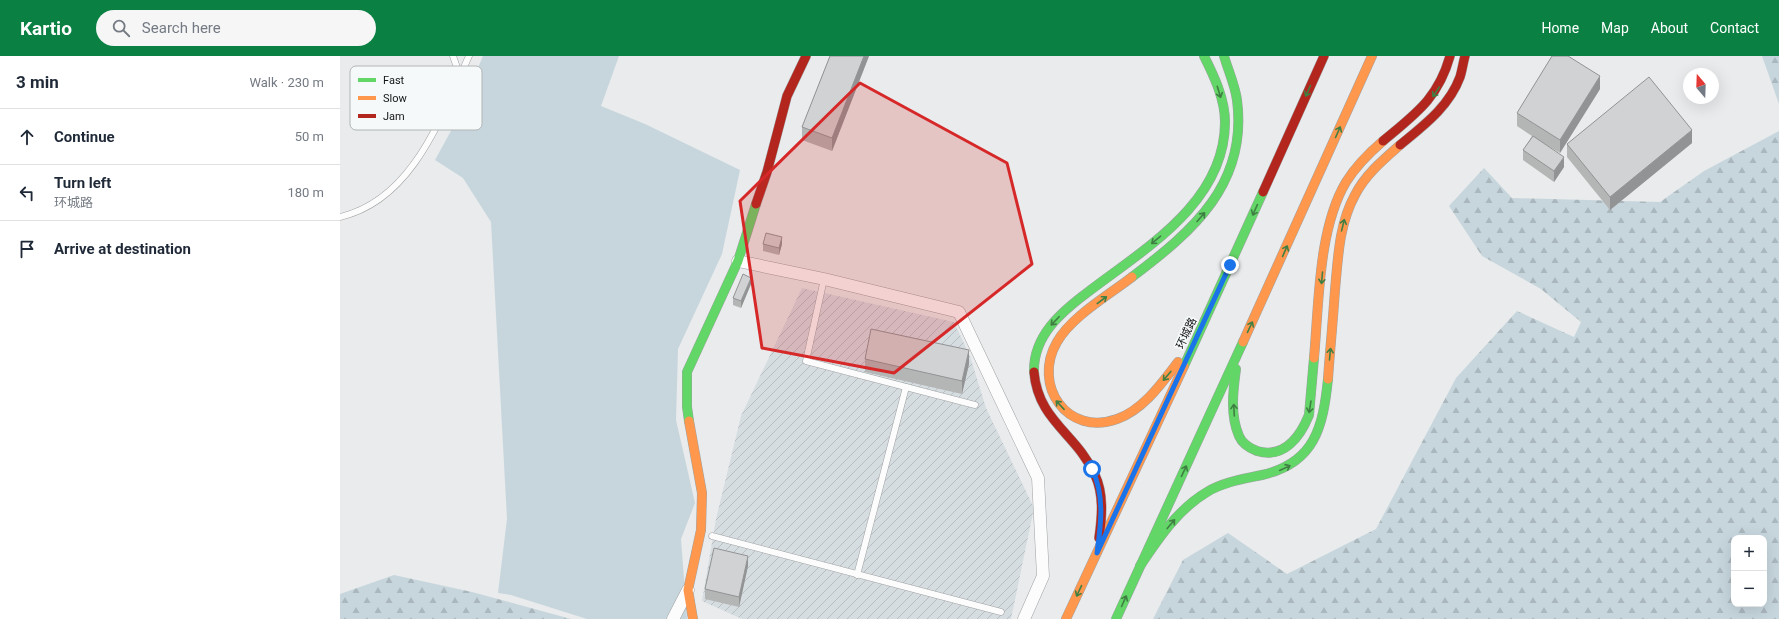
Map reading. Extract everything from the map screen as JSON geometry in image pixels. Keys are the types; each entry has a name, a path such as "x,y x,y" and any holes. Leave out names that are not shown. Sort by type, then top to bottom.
{"main road":[{"path":"693,619 688,590 701,530 702,493 695,460 687,406 687,372 738,261 767,172 787,96 806,56"},
{"path":"1097,553 1102,512 1098,482 1085,458 1050,418 1041,404 1034,384 1035,355 1038,345 1046,332 1063,313 1162,235 1191,206 1209,181 1219,162 1225,138 1225,121 1218,88 1204,56"},
{"path":"1199,333 1170,372 1146,399 1128,414 1115,420 1098,423 1079,419 1057,403 1052,395 1049,382 1048,362 1052,349 1061,336 1086,312 1182,237 1208,208 1226,182 1237,149 1240,121 1235,86 1224,56"},
{"name":"环城路","path":"1066,619 1206,318 1324,56"},
{"path":"1116,619 1269,286 1372,56"},
{"path":"1240,348 1233,401 1235,424 1239,436 1248,446 1256,451 1268,454 1280,452 1288,447 1298,436 1309,415 1324,248 1328,224 1335,204 1348,179 1360,163 1381,143 1416,115 1435,94 1444,77 1450,56"},
{"path":"1140,566 1176,518 1200,497 1224,484 1269,474 1284,468 1300,458 1312,445 1320,429 1325,408 1339,250 1342,228 1348,209 1360,186 1372,172 1392,152 1426,125 1447,102 1458,82 1465,56"}],"street":[{"path":"738,261 824,279 959,312 1038,478 1042,576 1024,619"},
{"path":"673,619 688,590"}],"lane":[{"path":"453,56 456,66"},
{"path":"464,66 469,56"},
{"path":"340,217 359,211 377,202 402,179 426,145 433,130"},
{"path":"824,279 806,361 975,405"},
{"path":"857,575 906,387"},
{"path":"712,536 1001,612"}],"highlighted area":[{"path":"860,83 1007,163 1032,264 894,373 762,348 740,201"}],"shaded area":[{"path":"802,288 954,322 970,356 986,408 1034,508 1011,619 742,619 702,601 716,519 741,416"}],"green space":[{"path":"483,56 619,56 601,106 645,124 740,170 722,254 678,349 676,420 695,503 681,539 687,619 587,619 511,595 498,593 507,519 491,222 463,178 435,160 451,130 482,130 482,66 479,66"},
{"path":"1762,56 1779,56 1779,104"},
{"path":"1779,131 1779,619 1153,619 1183,560 1228,533 1287,574 1376,529 1456,378 1517,311 1574,337 1581,322 1541,289 1482,256 1449,206 1484,168 1512,198 1660,202 1704,171"},
{"path":"394,575 472,592 571,619 340,619 340,594"}],"building":[{"path":"830,56 864,56 832,138 802,127"},
{"path":"1552,56 1568,56 1600,76 1560,140 1517,113"},
{"path":"1649,77 1692,130 1610,197 1567,144"},
{"path":"1533,136 1564,157 1554,171 1523,150"},
{"path":"766,233 782,237 779,248 763,244"},
{"path":"743,274 751,278 741,301 733,298"},
{"path":"871,329 969,350 962,381 865,359"},
{"path":"714,548 748,556 739,597 705,589"}],"traffic: fast":[{"path":"1034,372 1038,347 1050,326 1068,308 1156,241 1178,221 1196,200 1211,177 1221,151 1225,113 1221,96 1204,56"},
{"path":"1132,277 1176,242 1195,223 1212,203 1225,181 1234,157 1238,130 1236,94 1224,56"},
{"path":"1184,366 1263,192"},
{"path":"689,421 687,407 687,372 738,261 756,204"},
{"path":"1116,619 1243,342"},
{"path":"1236,369 1233,394 1233,411 1234,420 1240,439 1254,450 1267,453 1275,452 1283,449 1296,438 1309,415 1314,358"},
{"path":"1140,566 1169,525 1187,507 1207,492 1234,481 1262,475 1280,469 1294,462 1305,452 1319,427 1323,413 1328,379"}],"traffic: slow":[{"path":"1243,342 1372,56"},
{"path":"1314,358 1321,267 1330,222 1337,201 1346,182 1363,160 1383,141"},
{"path":"1328,379 1338,254 1342,229 1350,206 1359,188 1375,168 1400,145"},
{"path":"1132,277 1081,315 1072,323 1057,342 1050,358 1049,375 1052,390 1059,403 1069,414 1083,421 1099,423 1117,419 1144,403 1159,387 1178,362"},
{"path":"1066,619 1184,366"},
{"path":"689,421 702,493 701,530 688,590 693,619"}],"traffic: jam":[{"path":"756,204 767,172 787,96 806,56"},
{"path":"1263,192 1324,56"},
{"path":"1383,141 1415,114 1432,95 1439,84 1450,56"},
{"path":"1400,145 1418,131 1449,98 1460,77 1465,56"},
{"path":"1034,372 1037,389 1043,403 1050,415 1078,448 1098,482 1102,506 1099,538"}],"route":[{"path":"1092,469 1101,496 1102,512 1097,553 1230,265"}]}
